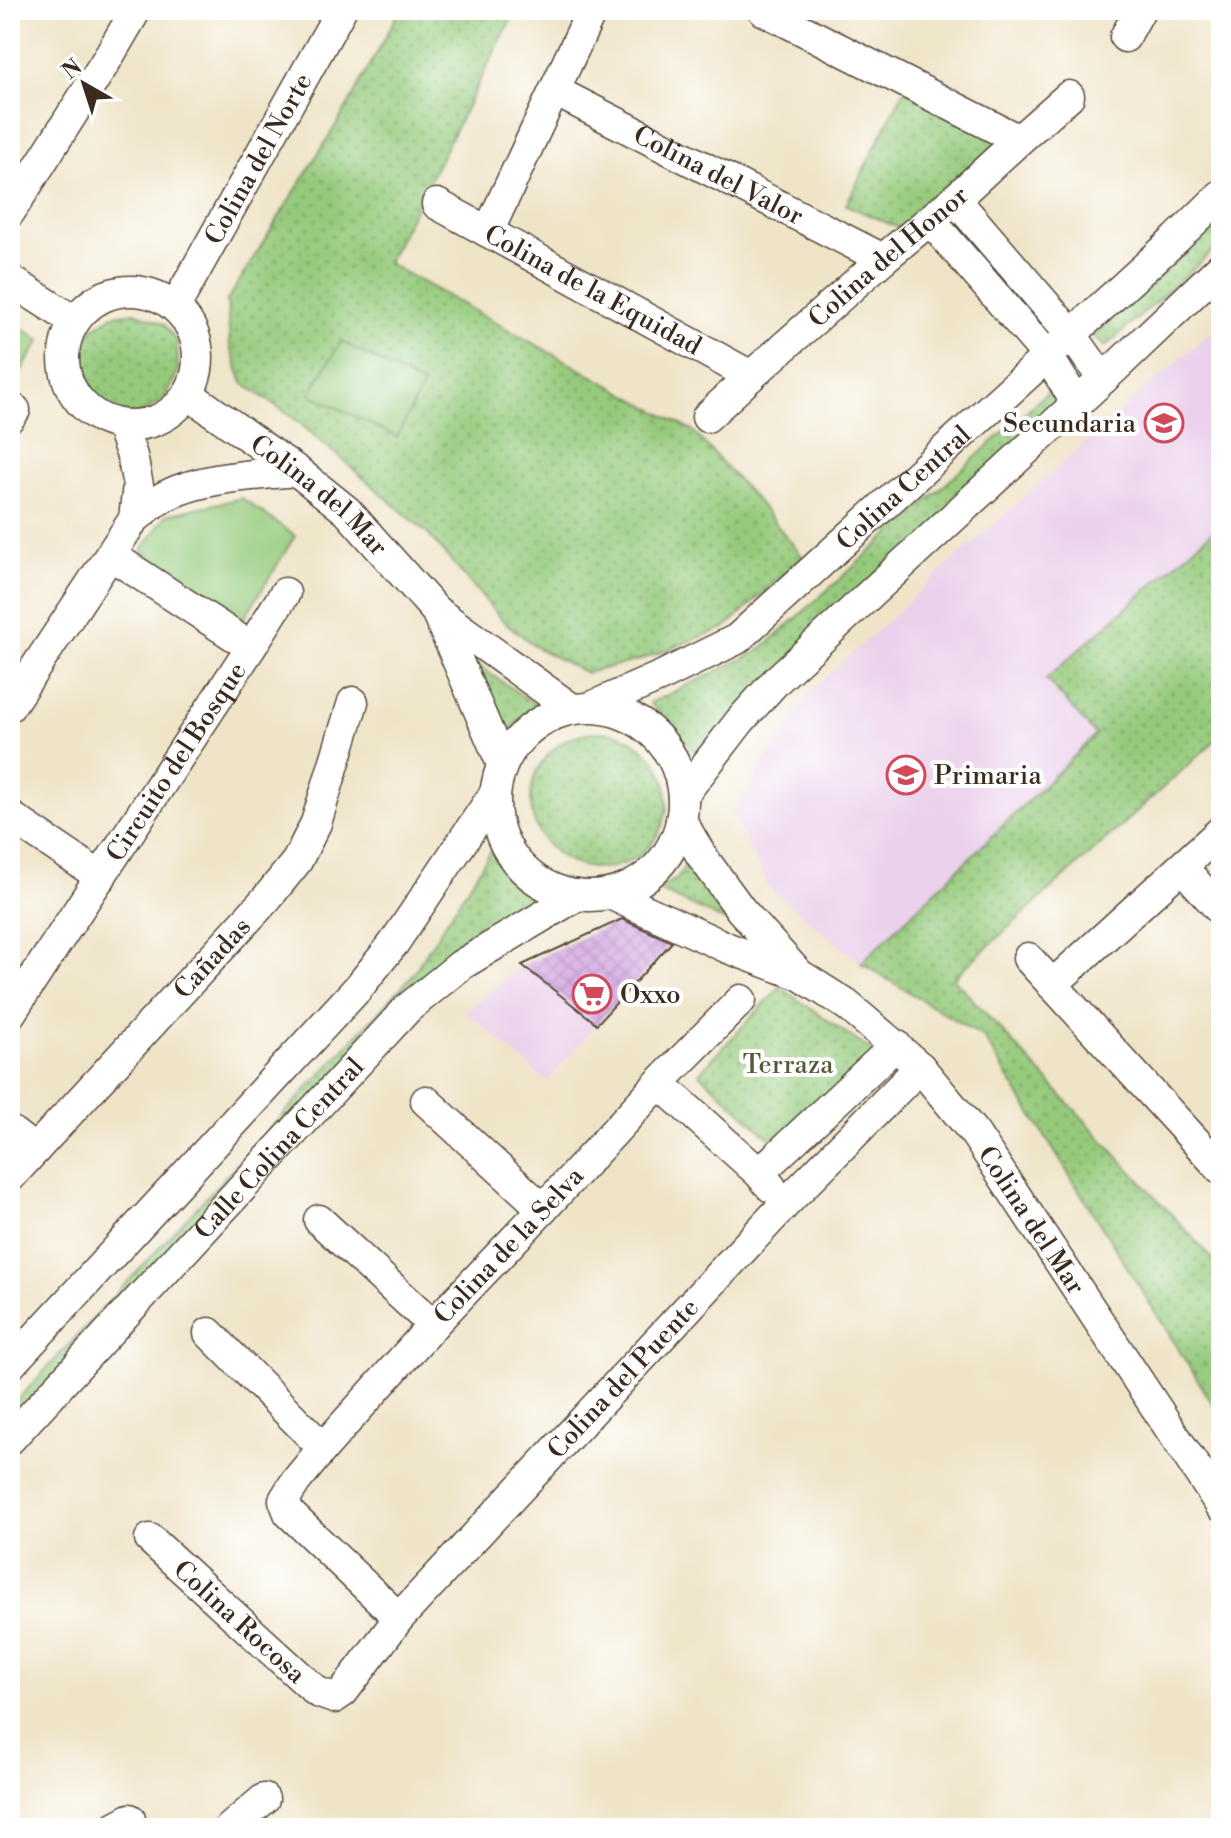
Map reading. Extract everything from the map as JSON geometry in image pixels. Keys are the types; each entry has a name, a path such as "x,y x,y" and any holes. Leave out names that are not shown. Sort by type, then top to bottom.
{"street":[{"path":"10,212 136,10"},
{"name":"Colina del Norte","path":"175,307 341,10"},
{"path":"488,232 592,10"},
{"path":"763,10 1019,140"},
{"path":"1125,37 1140,10"},
{"name":"Colina del Valor","path":"555,91 883,259"},
{"name":"Colina del Honor","path":"707,417 1069,96"},
{"name":"Colina Central","path":"581,708 664,675 737,639 1221,195"},
{"path":"955,199 1071,334 1103,379"},
{"name":"Colina de la Equidad","path":"437,204 751,376"},
{"path":"930,220 1047,355 1076,402"},
{"path":"682,808 677,768 664,743 643,724 619,712 581,708 542,719 519,739 502,764 495,793 496,823 507,850 525,872 550,888 578,895 610,894 643,879 668,853 682,808 740,721 776,681 1221,267"},
{"path":"10,280 74,321"},
{"path":"121,291 140,291 159,297 175,307 187,321 197,348 195,377 188,394 175,409 159,419 140,425 121,425 102,420 86,410 73,395 65,377 63,358 66,339 74,321 87,307 121,291"},
{"name":"Colina del Mar","path":"188,394 297,471 347,511 436,611 581,708"},
{"path":"121,425 138,485 134,519"},
{"path":"10,706 134,519 156,501 188,487 231,477 297,471"},
{"name":"Circuito del Bosque","path":"10,1014 251,647 112,556"},
{"path":"251,647 285,593"},
{"name":"Colina del Mar","path":"436,611 502,764"},
{"name":"Cañadas","path":"10,1177 267,898 297,861 316,823 353,702"},
{"name":"Calle Colina Central","path":"10,1365 358,988 394,943 495,793"},
{"name":"Colina del Mar","path":"682,808 701,855 741,910 800,975"},
{"path":"10,816 101,877"},
{"path":"1052,985 1221,831"},
{"path":"1182,867 1221,911"},
{"name":"Colina del Mar","path":"610,894 728,948 800,975 847,1005 920,1067 975,1134 1221,1506"},
{"name":"Calle Colina Central","path":"10,1439 408,1008 461,965 578,895"},
{"path":"1028,958 1221,1169"},
{"name":"Colina de la Selva","path":"399,1618 289,1513 284,1500 323,1448 433,1325 659,1083 741,1000"},
{"path":"759,1173 896,1045"},
{"name":"Colina del Puente","path":"334,1698 343,1692 399,1618 786,1203 920,1067"},
{"path":"659,1083 759,1173 786,1203"},
{"path":"426,1101 543,1209"},
{"path":"10,1131 35,1150"},
{"path":"319,1220 433,1325"},
{"path":"209,1333 323,1448"},
{"name":"Colina Rocosa","path":"150,1539 317,1692 334,1698"},
{"path":"230,1828 264,1799"}],"shaded area":[{"name":"Primaria","path":"1221,322 1221,524 1046,679 1096,735 861,963 769,888 732,814 811,691"},
{"path":"522,965 597,1024 547,1082 465,1011"}],"green space":[{"path":"400,10 516,10 387,263 693,431 803,557 725,628 640,660 586,673 539,649 502,620 427,533 295,419 243,383 230,347 227,301 349,104"},
{"path":"905,88 1001,139 901,229 846,205"},
{"path":"1221,222 1221,244 1105,347 1093,336"},
{"path":"135,312 164,324 177,342 178,372 164,399 140,414 124,416 87,394 76,372 79,349 93,329 113,315"},
{"path":"10,321 41,340 10,388"},
{"path":"341,341 423,385 397,437 310,394"},
{"path":"1057,384 1069,397 700,758 650,703 757,652"},
{"path":"242,498 295,536 243,620 142,550 166,515"},
{"path":"1221,524 1221,735 953,978 1221,1268 1221,1417 983,1037 861,963 1096,735 1046,679"},
{"path":"473,662 539,707 522,717 509,731"},
{"path":"599,732 625,737 647,752 662,774 667,800 662,826 647,848 625,863 599,868 573,863 551,848 536,826 531,800 536,774 551,752 573,737"},
{"path":"496,843 519,883 551,899 424,982 10,1430 10,1408 411,977"},
{"path":"694,851 747,931 655,889 677,879"},
{"name":"Terraza","path":"780,987 879,1056 781,1149 699,1073"}],"building":[{"name":"Oxxo","path":"622,919 672,942 597,1024 522,965"}],"place":[{"name":"Secundaria","path":"1164,423"},
{"name":"Primaria","path":"906,775"},
{"name":"Oxxo","path":"592,994"}]}
